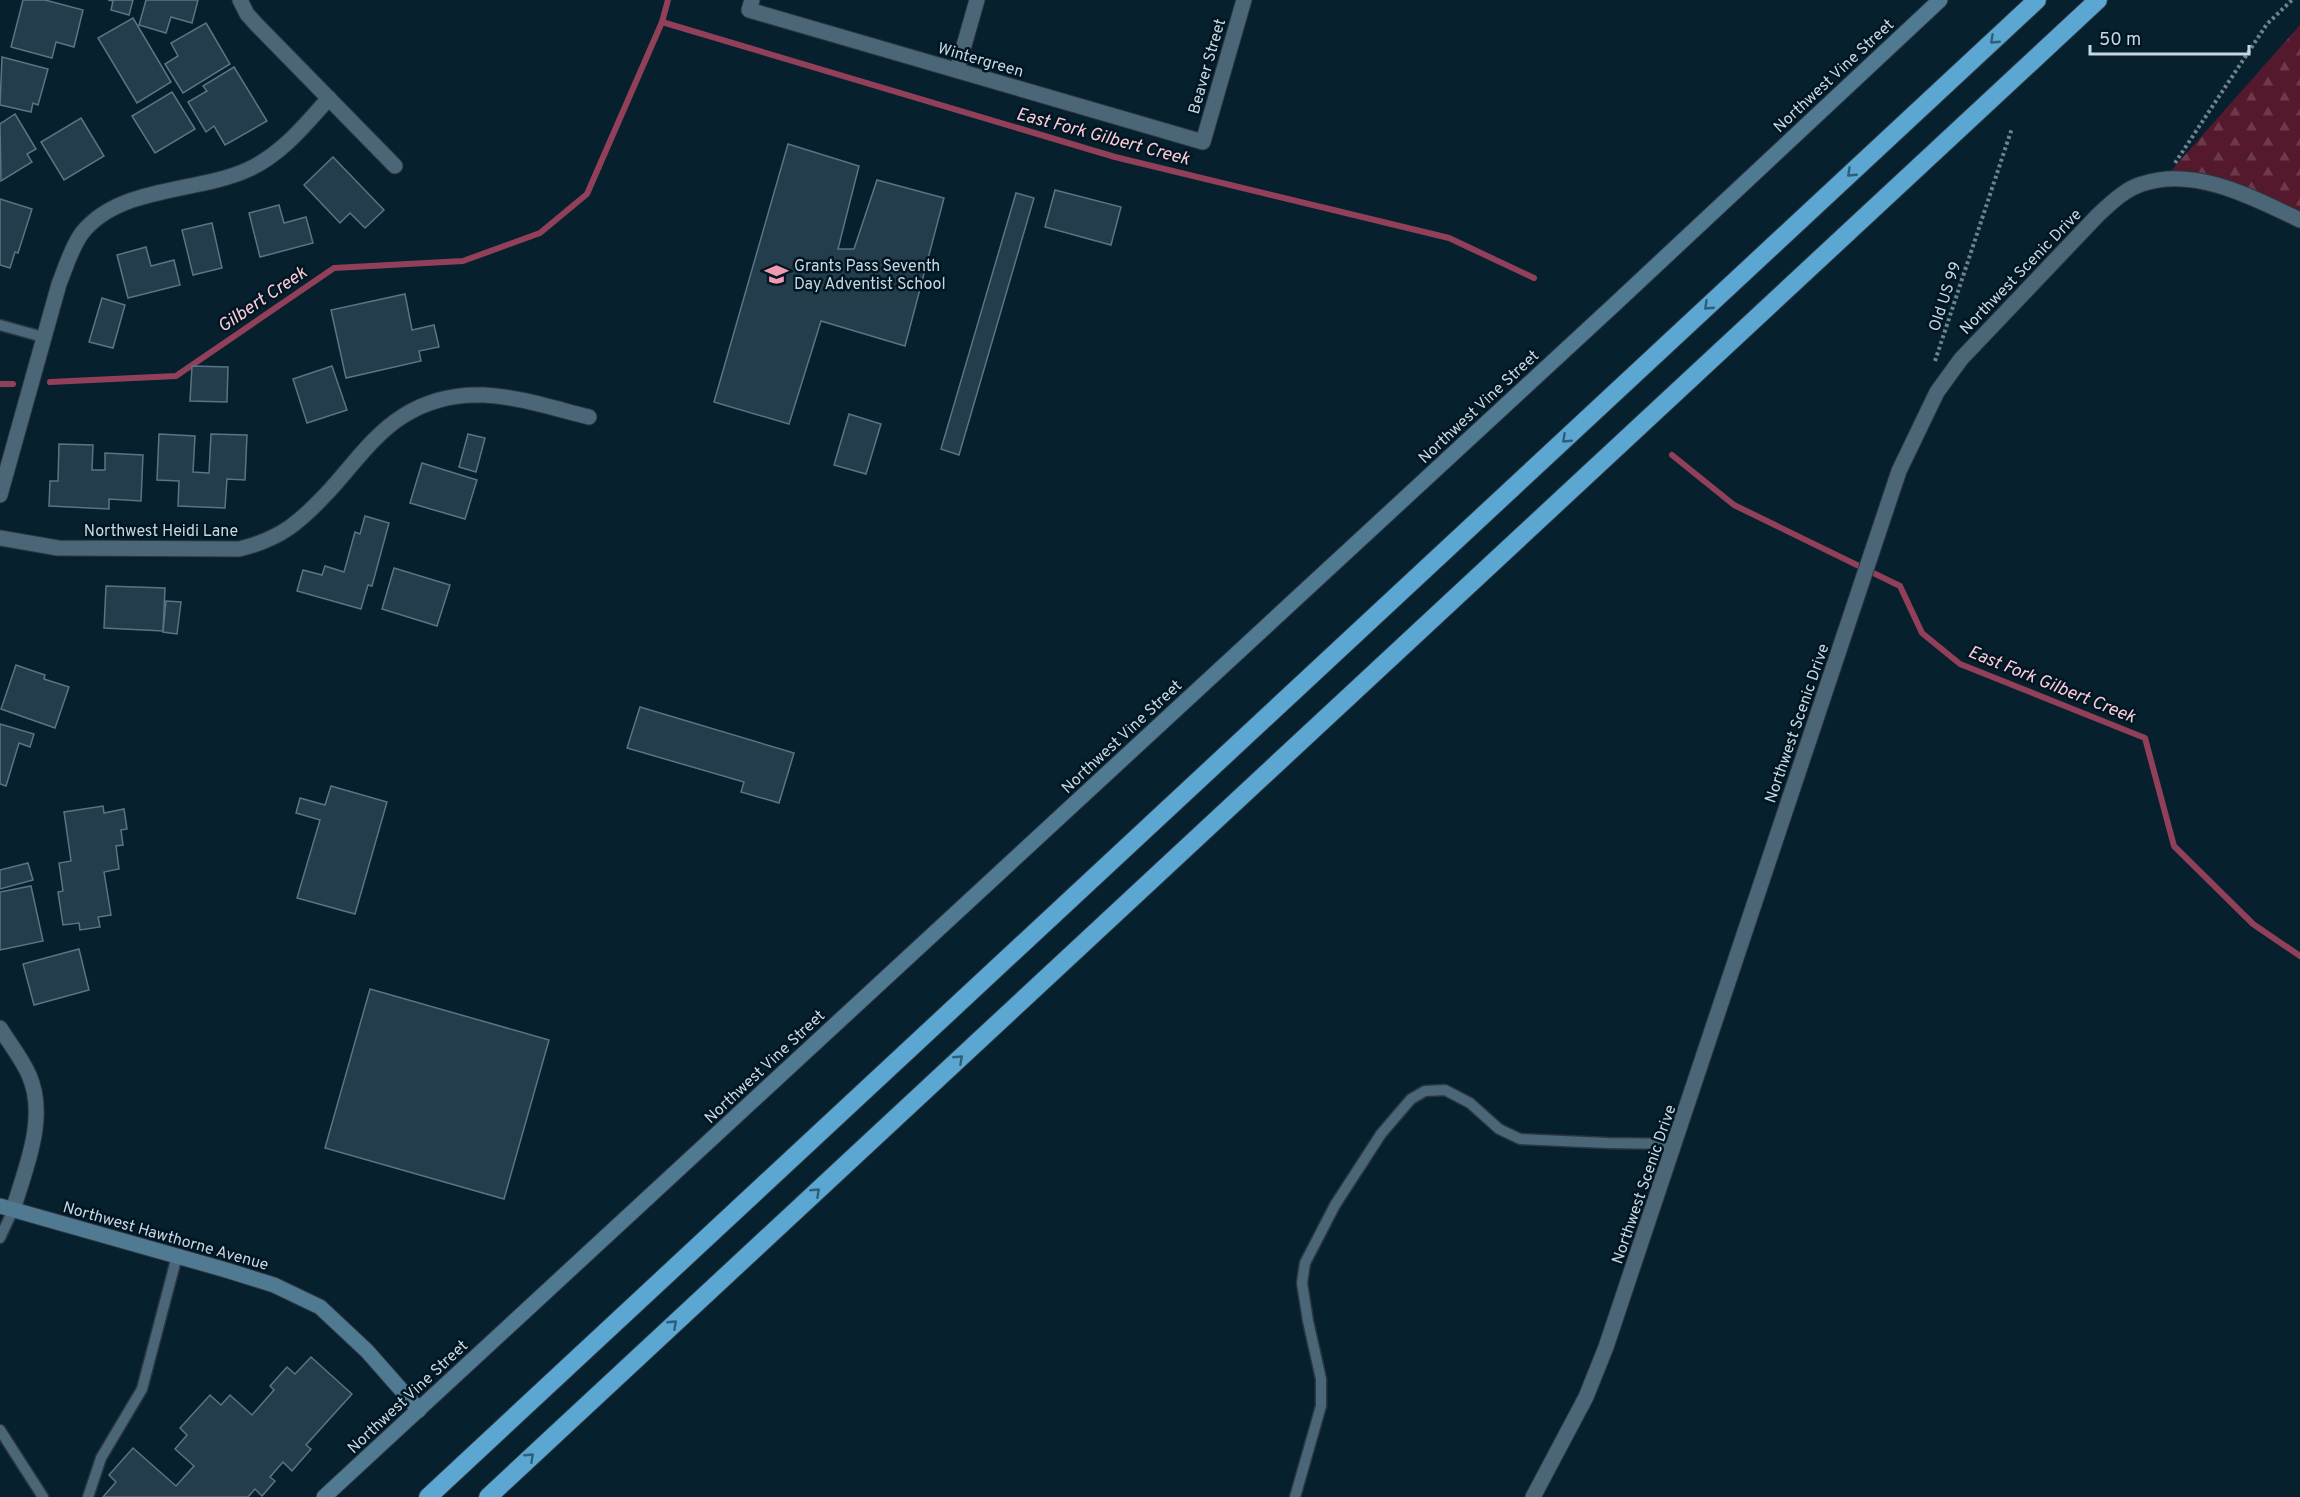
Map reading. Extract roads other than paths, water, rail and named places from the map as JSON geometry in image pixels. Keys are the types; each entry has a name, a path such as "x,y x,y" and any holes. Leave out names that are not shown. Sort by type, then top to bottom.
{"highway":[{"path":"428,1497 2037,0"},
{"path":"488,1497 2098,0"}],"street":[{"path":"240,0 252,19 395,166"},
{"path":"957,70 977,0"},
{"name":"Beaver Street","path":"1203,142 1244,0"},
{"name":"Northwest Vine Street","path":"324,1497 1615,304 1940,0"},
{"name":"Wintergreen","path":"751,5 957,70 1203,142"},
{"path":"0,495 43,338 71,252 82,234 99,216 124,203 246,171 265,161 289,142 329,98"},
{"name":"Northwest Scenic Drive","path":"1533,1497 1567,1435 1594,1377 1675,1144 1899,471 1937,392 1961,358 2098,215 2119,196 2142,184 2181,179 2246,194 2300,220"},
{"name":"Northwest Heidi Lane","path":"0,538 58,548 239,549 264,543 286,531 311,510 379,436 402,416 428,404 451,396 477,394 513,398 589,417"},
{"path":"0,1028 30,1077 36,1100 36,1124 30,1152 6,1208"},
{"name":"Northwest Hawthorne Avenue","path":"6,1208 274,1286 320,1307 367,1351 419,1410"}],"lane":[{"path":"0,325 43,338"},
{"path":"1295,1497 1321,1406 1321,1379 1302,1283 1305,1263 1335,1205 1381,1134 1412,1099 1425,1091 1444,1090 1470,1102 1499,1129 1520,1139 1675,1144"},
{"path":"0,1238 6,1208"},
{"path":"88,1497 101,1458 142,1389 177,1256"},
{"path":"0,1430 43,1497"}],"waterway":[{"name":"Gilbert Creek","path":"50,382 176,376 334,268 463,261 540,233 587,194 662,22 668,0"},
{"name":"East Fork Gilbert Creek","path":"662,22 1115,157 1449,238 1534,278"},
{"name":"Gilbert Creek","path":"0,384 13,384"},
{"name":"East Fork Gilbert Creek","path":"1672,455 1734,505 1900,586 1922,633 1960,664 2145,738 2174,846 2253,924 2300,956"}],"place":[{"name":"Grants Pass Seventh Day Adventist School","path":"776,274"}]}
